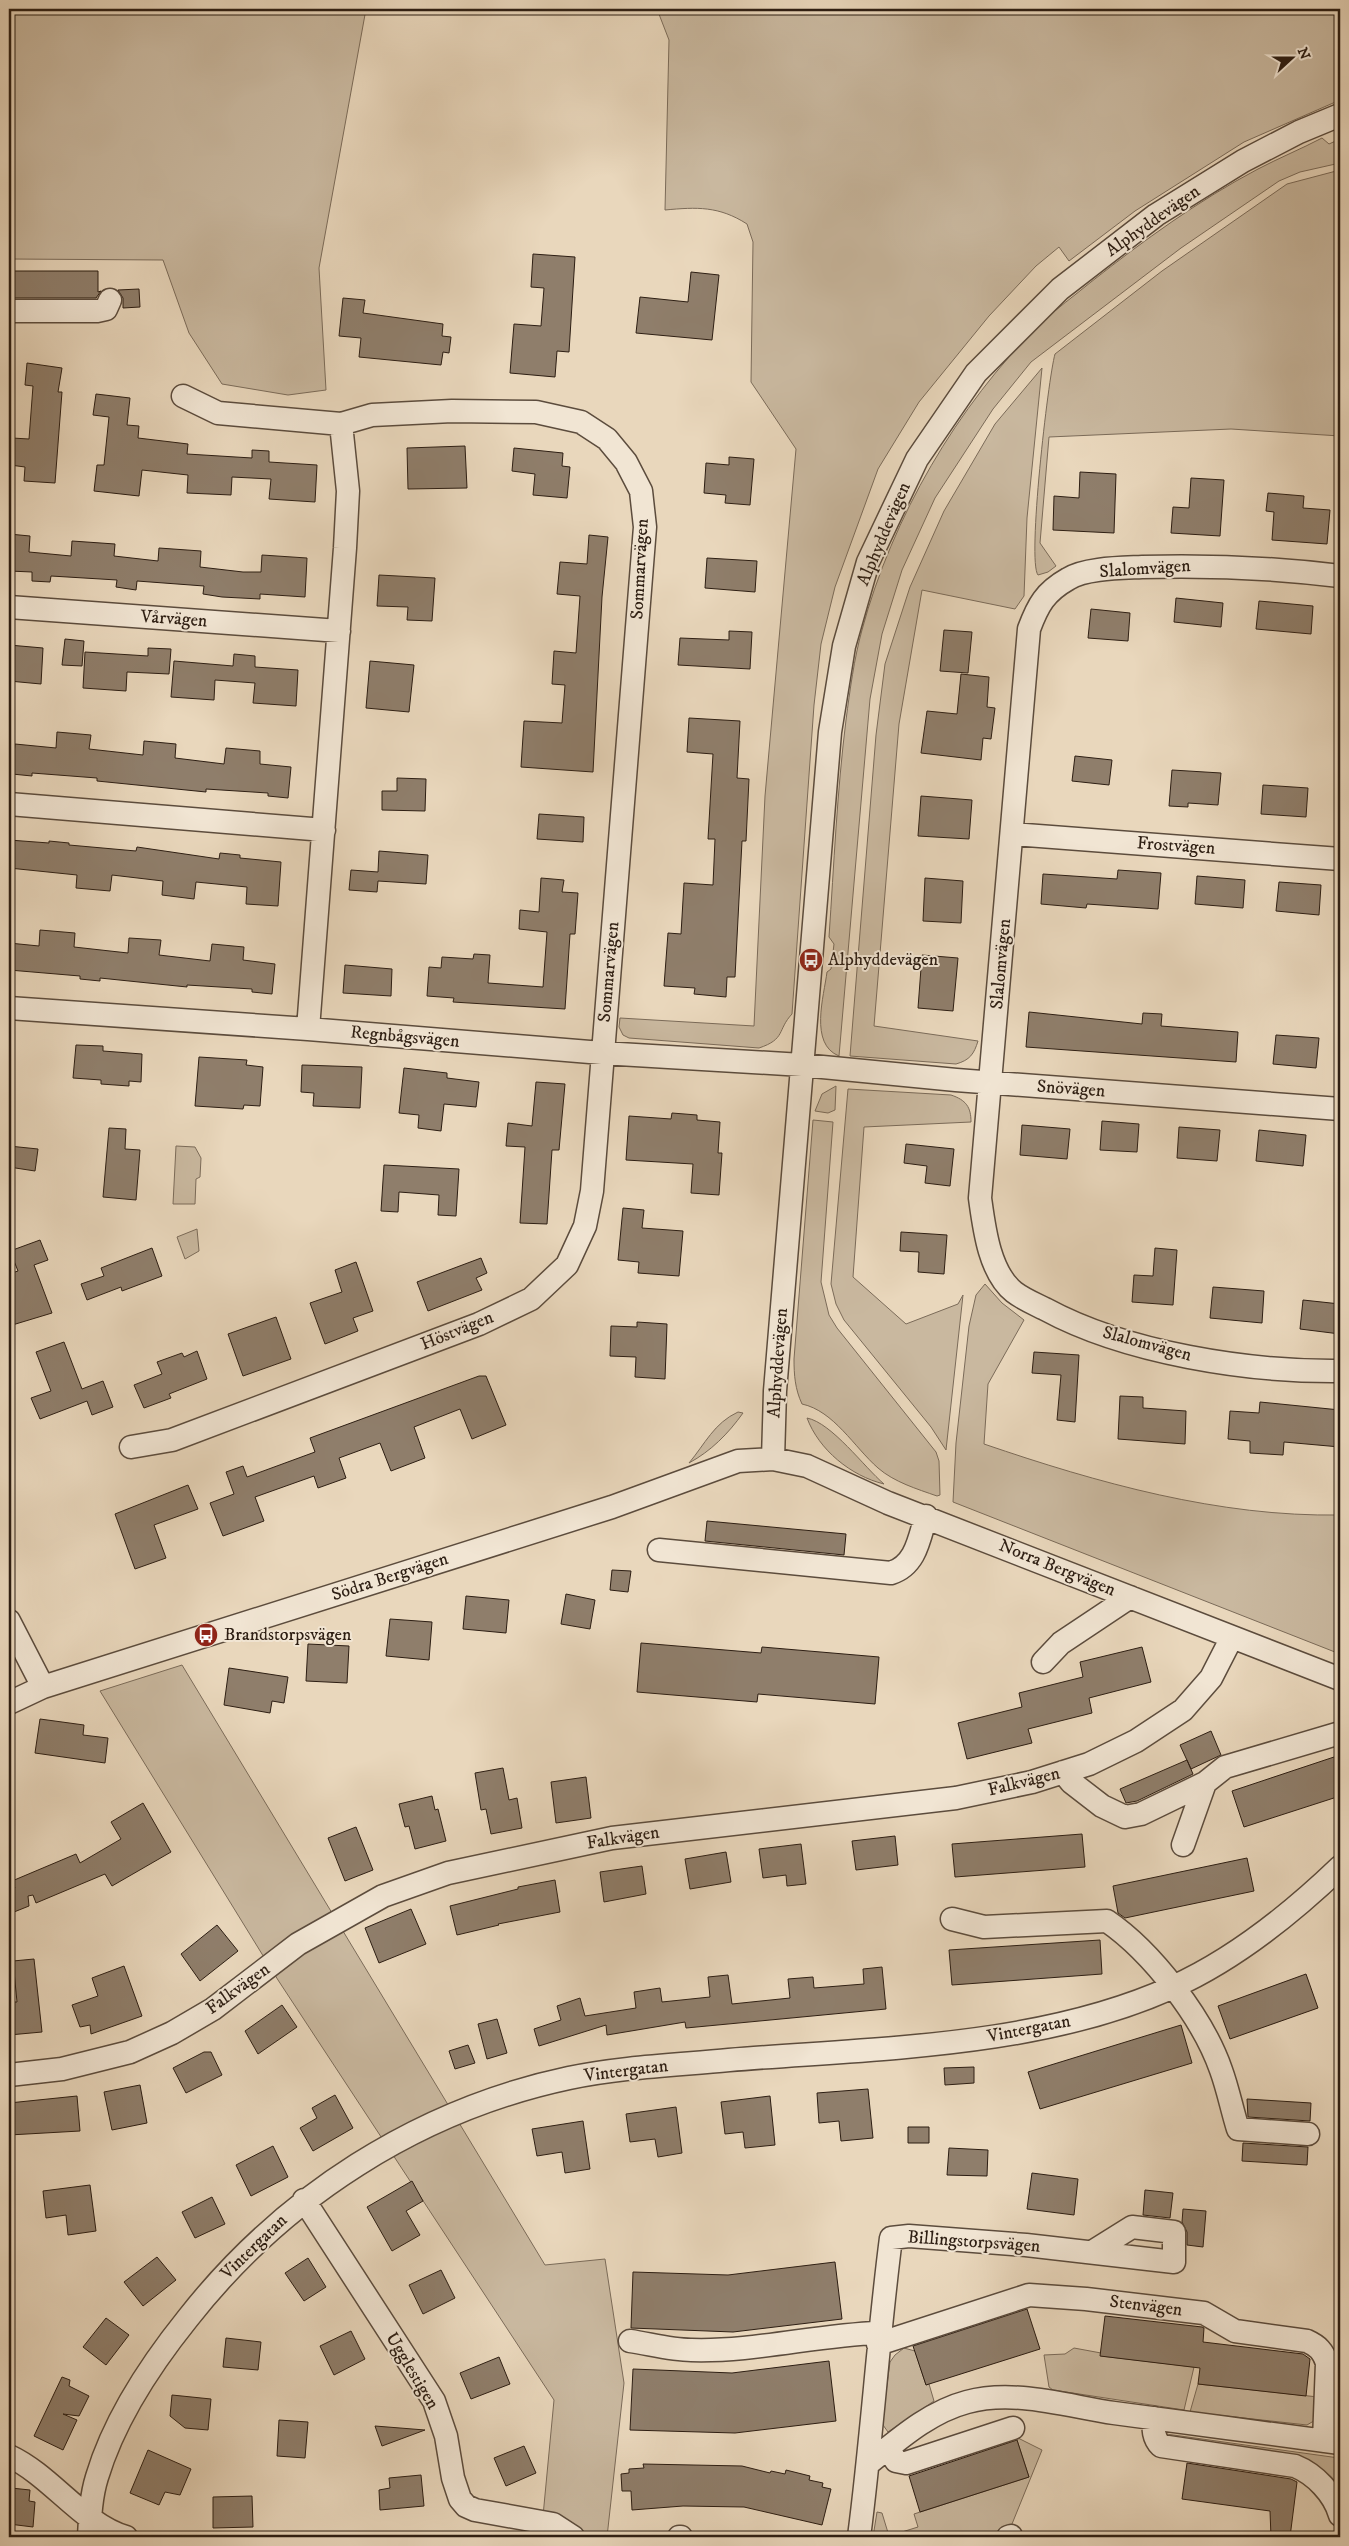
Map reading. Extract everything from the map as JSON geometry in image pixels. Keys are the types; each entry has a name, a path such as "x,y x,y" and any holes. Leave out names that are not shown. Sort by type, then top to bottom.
{"street":[{"name":"Alphyddevägen","path":"773,1459 775,1391 830,732 844,646 868,562 917,459 976,373 1060,289 1156,215 1180,200 1251,157 1299,132 1340,116"},
{"path":"9,311 97,311 106,309 110,300"},
{"name":"Sommarvägen","path":"183,396 218,413 341,424 372,415 452,411 536,412 581,422 607,439 626,462 641,491 645,527 602,1053"},
{"path":"308,1029 348,491 341,424"},
{"name":"Slalomvägen","path":"1340,576 1278,569 1199,566 1108,568 1069,578 1045,596 1037,606 1029,628 980,1198 985,1238 997,1268 1014,1292 1062,1318 1131,1342 1191,1357 1254,1366 1340,1372"},
{"name":"Vårvägen","path":"9,607 338,631"},
{"path":"9,804 324,830"},
{"name":"Frostvägen","path":"1012,834 1340,858"},
{"name":"Regnbågsvägen","path":"9,1008 308,1029 602,1053 802,1065"},
{"name":"Höstvägen","path":"131,1447 180,1437 479,1324 532,1299 567,1264 585,1226 592,1191 602,1053"},
{"name":"Snövägen","path":"802,1065 991,1082 1340,1109"},
{"name":"Norra Bergvägen","path":"773,1459 807,1466 888,1503 926,1516 1340,1679"},
{"name":"Södra Bergvägen","path":"9,1703 43,1687 612,1507 738,1461 773,1459"},
{"path":"659,1550 891,1573 902,1570 911,1560 926,1516"},
{"path":"1043,1662 1061,1643 1130,1597"},
{"path":"9,1621 43,1687"},
{"name":"Falkvägen","path":"9,2075 62,2069 130,2052 172,2033 212,2009 306,1939 383,1896 448,1873 612,1838 956,1798 1032,1782 1089,1764 1136,1741 1183,1710 1212,1678 1232,1637"},
{"path":"1063,1772 1070,1782 1102,1806 1125,1817 1141,1814 1205,1783 1224,1767 1340,1733"},
{"path":"1182,1845 1205,1783"},
{"name":"Vintergatan","path":"89,2527 96,2478 115,2432 167,2344 206,2294 265,2233 304,2200 385,2147 419,2130 511,2093 571,2077 653,2066 1014,2035 1119,2007 1174,1987 1227,1957 1302,1902 1340,1867"},
{"path":"952,1919 984,1927 1107,1921 1122,1931 1146,1954 1174,1987 1207,2041 1221,2069 1238,2129 1308,2134"},
{"name":"Ugglestigen","path":"304,2200 434,2401 446,2436 453,2478 460,2499 466,2506 475,2510 554,2524 573,2537"},
{"name":"Billingstorpsvägen","path":"859,2537 868,2464 878,2338 891,2238 909,2236 1092,2252"},
{"name":"Stenvägen","path":"868,2464 888,2448 946,2409 968,2402 996,2397 1027,2399 1332,2442 1327,2363 1323,2353 1316,2345 1307,2340 1235,2331 1204,2313 1086,2299 1029,2295 878,2338"},
{"path":"630,2341 689,2350 725,2350 844,2334 878,2338"},
{"path":"1154,2418 1153,2430 1157,2442 1161,2446 1295,2466 1308,2471 1333,2498 1340,2515"},
{"path":"888,2448 896,2461 906,2462 1013,2428"},
{"path":"9,2456 49,2482 89,2527 126,2537"}],"shaded area":[{"path":"9,9 366,9 319,268 326,390 288,395 222,384 189,333 163,260 9,259"},
{"path":"657,9 1340,9 1340,100 1244,142 1135,211 1069,261 1059,247 1036,266 989,316 919,402 878,469 835,587 821,644 814,705 792,1014 777,1038 768,1045 759,1048 629,1038 623,1035 619,1027 620,1018 754,1026 765,796 796,449 751,382 753,242 747,224 727,214 708,209 665,210 669,40"},
{"path":"1322,138 1329,144 1340,139 1340,163 1300,172 1279,181 1181,248 1031,362 993,409 935,498 902,570 882,634 870,699 839,1056 830,1050 824,1041 821,1019 827,972 831,969 834,944 829,937 838,801 854,663 875,588 891,546 931,466 955,427 981,391 1010,356 1046,318 1131,251 1214,194 1258,169"},
{"path":"1340,170 1340,436 1231,429 1049,437 1040,543 1056,566 1048,572 1038,575 1035,563 1037,506 1044,431 1055,354 1162,271 1287,184"},
{"path":"1042,368 1027,518 1024,596 1015,609 922,590 899,724 874,1026 978,1041 971,1056 965,1061 956,1064 850,1056 876,735 885,664 910,587 944,511 995,424"},
{"path":"836,1086 835,1110 828,1113 815,1111 822,1094"},
{"path":"848,1089 951,1095 960,1099 969,1108 971,1122 864,1127 853,1277 906,1324 958,1304 963,1295 946,1450 931,1427 844,1320 836,1304 831,1284"},
{"path":"813,1120 833,1122 821,1282 829,1315 837,1328 936,1452 939,1461 940,1495 937,1496 914,1488 884,1473 869,1460 834,1422 824,1414 802,1404 798,1393 795,1382 794,1359"},
{"path":"176,1146 195,1147 201,1158 200,1177 196,1179 195,1204 173,1204"},
{"path":"197,1229 199,1251 185,1259 177,1237"},
{"path":"985,1284 1002,1303 1024,1320 988,1384 984,1444 1115,1484 1204,1504 1295,1514 1340,1515 1340,1654 953,1502 956,1443 969,1326 976,1295"},
{"path":"738,1412 743,1413 725,1435 705,1453 689,1463 716,1428"},
{"path":"807,1418 827,1428 884,1484 860,1475 838,1460 819,1441"},
{"path":"182,1665 545,2265 605,2259 624,2383 607,2537 541,2537 554,2400 278,1980 100,1691"},
{"path":"904,2348 915,2351 926,2385 929,2384 934,2401 888,2432 883,2425 883,2415 890,2362"},
{"path":"1074,2348 1101,2353 1101,2356 1194,2367 1184,2410 1053,2390 1049,2387 1044,2355 1065,2354"},
{"path":"1198,2384 1318,2397 1317,2419 1307,2425 1190,2412"},
{"path":"1166,2434 1339,2458 1340,2482 1335,2490 1312,2470 1169,2441"},
{"path":"1016,2437 1042,2450 1012,2524 1006,2534 994,2537 873,2537 877,2512 882,2513 889,2536 918,2527 914,2514 1029,2477"}],"building":[{"path":"533,254 575,257 569,352 557,351 555,377 510,373 514,324 541,326 544,288 531,287"},
{"path":"9,271 98,271 98,292 101,291 96,298 9,298"},
{"path":"691,272 719,275 712,340 636,333 640,297 688,302"},
{"path":"139,289 140,307 123,308 123,298 118,290"},
{"path":"343,298 365,300 363,313 443,324 442,336 451,337 449,353 443,352 441,365 359,357 361,338 339,336"},
{"path":"27,363 62,368 58,392 62,392 55,483 24,481 25,467 10,465 12,438 29,439 33,386 25,385"},
{"path":"96,394 130,398 127,425 139,426 138,438 188,444 187,454 252,458 252,450 269,451 269,462 317,465 315,502 269,499 271,479 232,477 231,495 187,493 188,475 142,470 139,496 94,491 97,465 104,465 109,417 93,415"},
{"path":"465,446 467,488 408,489 407,448"},
{"path":"514,448 563,453 562,466 570,467 567,498 533,495 535,474 512,471"},
{"path":"729,457 754,459 750,505 725,503 726,495 704,493 706,463 729,465"},
{"path":"1080,472 1116,474 1114,533 1053,530 1054,496 1079,498"},
{"path":"1191,478 1224,480 1220,536 1171,533 1173,507 1189,508"},
{"path":"1268,493 1304,496 1303,508 1330,510 1327,544 1272,540 1274,512 1266,511"},
{"path":"9,534 30,536 29,552 71,556 72,541 115,544 114,556 158,561 159,548 201,551 200,567 243,572 261,572 262,555 307,558 305,597 260,594 260,599 222,597 203,594 204,586 137,581 136,590 116,587 117,580 51,576 50,582 32,581 32,572 9,571"},
{"path":"589,535 608,537 602,597 593,772 521,767 524,721 562,723 565,685 552,684 554,651 576,653 580,596 557,594 560,562 587,564"},
{"path":"707,558 757,561 755,592 705,588"},
{"path":"379,575 435,578 432,621 407,620 408,607 377,606"},
{"path":"1176,598 1223,603 1221,627 1174,622"},
{"path":"1259,601 1313,606 1311,634 1256,629"},
{"path":"1091,609 1130,613 1128,641 1088,638"},
{"path":"944,630 972,632 968,673 940,671"},
{"path":"729,631 752,632 750,669 678,665 680,638 729,640"},
{"path":"65,639 84,641 82,666 62,665"},
{"path":"9,645 43,648 41,684 9,681"},
{"path":"148,648 171,649 169,674 127,672 126,691 83,688 85,652 148,656"},
{"path":"234,654 255,656 255,667 298,670 296,706 253,703 255,683 215,680 214,700 171,697 174,661 233,666"},
{"path":"370,661 414,665 409,712 366,708"},
{"path":"961,674 989,677 987,707 995,708 991,739 983,738 981,760 921,753 927,711 957,714"},
{"path":"689,718 740,721 737,778 749,779 746,841 742,841 735,977 727,977 726,997 694,994 695,988 664,986 668,933 681,934 684,883 713,885 715,839 708,839 713,754 687,752"},
{"path":"57,732 91,735 89,749 143,755 144,741 176,744 175,758 224,764 226,748 260,751 260,764 291,767 288,798 268,796 268,793 206,789 206,792 97,781 97,778 32,773 32,776 12,774 15,744 56,748"},
{"path":"1075,756 1112,760 1109,785 1072,781"},
{"path":"1172,770 1221,773 1218,805 1188,803 1188,807 1169,806"},
{"path":"397,778 426,779 425,811 382,810 382,791 397,791"},
{"path":"1263,785 1308,788 1306,817 1261,814"},
{"path":"921,796 972,800 969,839 918,836"},
{"path":"539,814 584,817 583,842 537,839"},
{"path":"9,840 49,843 49,841 69,843 69,845 136,851 137,847 219,859 220,853 240,855 240,858 281,862 278,906 246,904 247,887 196,882 194,899 162,895 163,881 112,875 110,891 76,888 77,875 9,868"},
{"path":"379,851 428,855 426,884 378,881 377,892 349,890 351,870 378,872"},
{"path":"1118,870 1161,873 1158,909 1087,904 1086,908 1041,904 1043,874 1117,879"},
{"path":"1197,876 1245,880 1243,908 1195,904"},
{"path":"541,878 564,880 562,892 578,893 575,934 570,934 565,1009 453,1002 454,998 427,996 429,967 441,968 442,957 473,959 474,954 490,955 488,983 543,987 547,932 519,929 520,910 539,912"},
{"path":"925,878 963,881 961,923 923,921"},
{"path":"1279,882 1321,885 1319,915 1276,911"},
{"path":"40,930 75,933 74,947 128,953 129,938 161,940 159,955 210,961 212,944 244,947 243,960 275,964 272,994 252,992 252,989 187,985 187,987 100,978 100,981 80,979 80,976 9,970 9,943 39,946"},
{"path":"922,955 958,958 953,1011 918,1008"},
{"path":"345,965 392,969 391,996 343,993"},
{"path":"1029,1012 1142,1024 1143,1013 1162,1014 1161,1026 1238,1032 1236,1062 1026,1047"},
{"path":"1276,1035 1319,1038 1316,1068 1273,1064"},
{"path":"76,1045 103,1046 103,1051 142,1054 141,1082 129,1081 129,1086 101,1084 101,1080 73,1078"},
{"path":"199,1057 247,1060 246,1065 263,1067 260,1106 244,1105 243,1109 195,1106"},
{"path":"302,1065 362,1067 360,1108 313,1106 314,1093 301,1092"},
{"path":"404,1068 447,1073 447,1078 479,1082 476,1107 444,1104 441,1131 418,1128 419,1115 399,1113"},
{"path":"536,1082 565,1084 559,1150 552,1150 547,1224 520,1223 525,1147 506,1146 508,1123 532,1126"},
{"path":"672,1113 697,1115 697,1120 720,1122 718,1153 722,1153 719,1195 691,1193 693,1164 626,1160 629,1116 671,1119"},
{"path":"1102,1121 1139,1124 1137,1152 1100,1150"},
{"path":"1022,1125 1070,1129 1067,1159 1020,1155"},
{"path":"1179,1127 1220,1130 1217,1161 1177,1158"},
{"path":"109,1128 126,1129 125,1149 140,1150 136,1200 103,1197"},
{"path":"1259,1130 1306,1135 1303,1166 1256,1161"},
{"path":"906,1144 954,1149 950,1186 925,1183 927,1166 904,1163"},
{"path":"9,1146 38,1149 35,1171 9,1167"},
{"path":"384,1165 459,1169 456,1216 438,1215 439,1195 399,1192 398,1212 381,1211"},
{"path":"623,1208 644,1210 642,1228 683,1231 679,1276 638,1273 639,1262 618,1260"},
{"path":"901,1232 947,1235 944,1274 918,1272 919,1252 900,1251"},
{"path":"40,1240 48,1260 34,1265 52,1313 9,1326 9,1294 14,1292 9,1274 18,1271 10,1251"},
{"path":"152,1248 162,1276 122,1291 121,1287 87,1300 81,1284 104,1276 101,1268"},
{"path":"1155,1248 1177,1250 1173,1305 1132,1302 1134,1275 1153,1276"},
{"path":"481,1258 487,1273 476,1278 482,1290 428,1311 417,1282"},
{"path":"356,1262 373,1311 353,1318 358,1331 325,1344 310,1303 342,1292 335,1270"},
{"path":"1213,1287 1264,1291 1262,1323 1210,1318"},
{"path":"1303,1300 1340,1304 1340,1334 1300,1329"},
{"path":"276,1317 291,1359 243,1376 228,1334"},
{"path":"637,1322 667,1324 665,1379 635,1377 636,1357 610,1356 611,1326 637,1327"},
{"path":"64,1342 82,1389 103,1381 113,1407 92,1415 87,1401 40,1419 31,1398 51,1391 36,1352"},
{"path":"197,1351 207,1379 169,1394 171,1398 144,1408 134,1385 162,1374 157,1362 182,1353 184,1357"},
{"path":"1034,1352 1079,1355 1075,1422 1057,1420 1061,1375 1032,1373"},
{"path":"479,1376 486,1376 506,1425 472,1439 460,1409 414,1427 425,1458 391,1471 380,1443 339,1458 346,1478 318,1488 314,1476 255,1497 264,1521 223,1536 210,1503 234,1494 226,1472 243,1466 247,1477 315,1452 310,1438"},
{"path":"1120,1396 1143,1397 1143,1408 1186,1411 1185,1444 1118,1439"},
{"path":"1260,1402 1340,1410 1340,1447 1284,1442 1283,1455 1250,1453 1250,1441 1228,1439 1230,1411 1259,1413"},
{"path":"188,1485 198,1509 154,1525 166,1558 135,1569 115,1514"},
{"path":"707,1521 846,1534 844,1555 705,1541"},
{"path":"612,1570 631,1571 628,1592 610,1590"},
{"path":"566,1594 595,1600 590,1629 561,1624"},
{"path":"466,1596 509,1600 506,1633 463,1629"},
{"path":"390,1619 432,1622 429,1660 386,1656"},
{"path":"641,1643 761,1653 762,1647 879,1657 875,1704 758,1694 757,1702 637,1692"},
{"path":"308,1644 349,1646 347,1683 306,1681"},
{"path":"1142,1647 1151,1682 1089,1698 1092,1713 1028,1729 1032,1743 967,1759 958,1723 1022,1707 1019,1693 1083,1677 1080,1662"},
{"path":"229,1668 288,1677 284,1703 272,1701 270,1713 224,1705"},
{"path":"40,1719 84,1725 83,1735 108,1738 105,1763 35,1753"},
{"path":"1211,1731 1221,1755 1191,1769 1180,1745"},
{"path":"1340,1755 1340,1796 1244,1827 1232,1791"},
{"path":"1187,1760 1193,1774 1137,1801 1126,1803 1120,1789"},
{"path":"503,1768 509,1800 517,1798 522,1828 491,1834 486,1809 481,1810 475,1773"},
{"path":"586,1777 591,1818 556,1823 551,1782"},
{"path":"432,1796 435,1810 438,1809 446,1841 415,1849 409,1826 405,1827 399,1804"},
{"path":"143,1803 171,1852 112,1886 105,1874 36,1903 33,1895 28,1896 29,1906 9,1914 9,1890 15,1888 12,1881 76,1854 80,1863 121,1839 111,1822"},
{"path":"356,1827 373,1870 345,1881 328,1838"},
{"path":"1082,1834 1085,1867 955,1877 952,1844"},
{"path":"895,1836 898,1865 856,1870 852,1841"},
{"path":"801,1844 806,1884 787,1886 786,1875 763,1878 759,1849"},
{"path":"726,1852 731,1882 690,1889 685,1859"},
{"path":"1247,1858 1254,1891 1125,1918 1118,1913 1113,1886"},
{"path":"642,1866 646,1894 604,1902 600,1872"},
{"path":"555,1880 560,1912 498,1924 457,1935 450,1906 518,1889 518,1887"},
{"path":"411,1909 426,1944 379,1963 365,1928"},
{"path":"217,1925 238,1951 200,1981 181,1954"},
{"path":"1100,1940 1102,1974 952,1985 949,1950"},
{"path":"34,1959 42,2032 9,2035 9,2002 17,2002 13,1961"},
{"path":"124,1966 142,2016 91,2034 90,2025 80,2027 72,2005 98,1996 92,1978"},
{"path":"882,1967 886,2009 686,2028 685,2022 607,2035 606,2025 539,2046 534,2029 561,2020 557,2006 580,1998 585,2016 636,2008 634,1992 660,1988 662,2002 710,1997 708,1977 728,1975 732,2004 790,1998 788,1979 813,1977 814,1988 864,1984 863,1969"},
{"path":"1306,1974 1318,2008 1230,2039 1218,2006"},
{"path":"282,2005 297,2027 258,2054 245,2031"},
{"path":"497,2019 507,2053 487,2059 478,2024"},
{"path":"1181,2025 1192,2063 1040,2109 1028,2072"},
{"path":"468,2045 475,2063 455,2069 449,2051"},
{"path":"204,2052 211,2052 222,2075 186,2093 173,2068"},
{"path":"974,2067 974,2083 945,2085 944,2068"},
{"path":"140,2085 147,2123 112,2130 104,2092"},
{"path":"868,2089 873,2138 841,2141 839,2121 819,2123 817,2093"},
{"path":"335,2095 353,2128 313,2151 300,2128 317,2118 312,2108"},
{"path":"77,2096 80,2131 9,2135 9,2103"},
{"path":"770,2096 775,2145 745,2148 743,2132 725,2134 721,2102"},
{"path":"1247,2099 1311,2103 1310,2121 1248,2117"},
{"path":"676,2107 682,2153 658,2157 655,2139 630,2142 626,2114"},
{"path":"583,2121 590,2169 565,2173 562,2152 537,2156 532,2129"},
{"path":"908,2127 929,2127 929,2143 908,2143"},
{"path":"1243,2143 1308,2147 1307,2165 1242,2161"},
{"path":"273,2146 288,2177 251,2196 236,2165"},
{"path":"949,2148 988,2150 987,2176 947,2175"},
{"path":"1032,2173 1078,2179 1074,2215 1027,2209"},
{"path":"412,2181 423,2201 406,2211 420,2235 392,2251 367,2207"},
{"path":"90,2185 96,2231 68,2235 66,2215 46,2218 43,2191"},
{"path":"1145,2190 1173,2193 1170,2218 1143,2215"},
{"path":"212,2197 225,2224 195,2238 182,2212"},
{"path":"1183,2209 1206,2211 1203,2247 1187,2245 1187,2232 1182,2222"},
{"path":"157,2257 176,2280 143,2306 124,2282"},
{"path":"308,2258 326,2287 304,2301 285,2273"},
{"path":"835,2262 842,2319 733,2332 631,2328 633,2272 728,2275"},
{"path":"441,2270 455,2298 423,2314 409,2285"},
{"path":"1027,2309 1040,2349 926,2385 913,2346"},
{"path":"1105,2316 1202,2327 1204,2328 1203,2342 1303,2354 1310,2359 1306,2396 1198,2384 1200,2368 1100,2356"},
{"path":"106,2318 129,2335 106,2365 83,2347"},
{"path":"351,2331 365,2359 334,2375 320,2346"},
{"path":"226,2338 261,2342 258,2370 223,2367"},
{"path":"499,2357 510,2384 471,2399 460,2373"},
{"path":"829,2361 836,2421 735,2433 630,2430 633,2369 732,2373"},
{"path":"62,2377 70,2380 69,2386 89,2396 79,2416 63,2414 77,2420 63,2450 34,2436"},
{"path":"172,2395 211,2399 208,2430 185,2428 170,2416"},
{"path":"279,2420 308,2422 305,2458 277,2456"},
{"path":"375,2426 425,2430 382,2446"},
{"path":"1017,2440 1029,2477 920,2512 909,2476"},
{"path":"524,2446 536,2473 506,2486 494,2458"},
{"path":"148,2450 191,2469 180,2495 165,2492 159,2505 130,2493"},
{"path":"1187,2463 1291,2479 1297,2482 1290,2537 1271,2537 1270,2511 1182,2499"},
{"path":"643,2464 742,2466 770,2473 771,2471 785,2474 786,2470 810,2476 809,2480 823,2483 822,2487 831,2489 822,2525 744,2507 683,2506 632,2510 631,2491 622,2491 621,2474 629,2473 629,2469 644,2468"},
{"path":"421,2475 424,2506 380,2510 379,2490 390,2488 389,2478"},
{"path":"11,2488 30,2490 29,2501 35,2502 33,2527 9,2524"},
{"path":"252,2496 253,2527 213,2528 213,2497"}],"place":[{"name":"Alphyddevägen","path":"811,960"},
{"name":"Brandstorpsvägen","path":"206,1635"}]}
